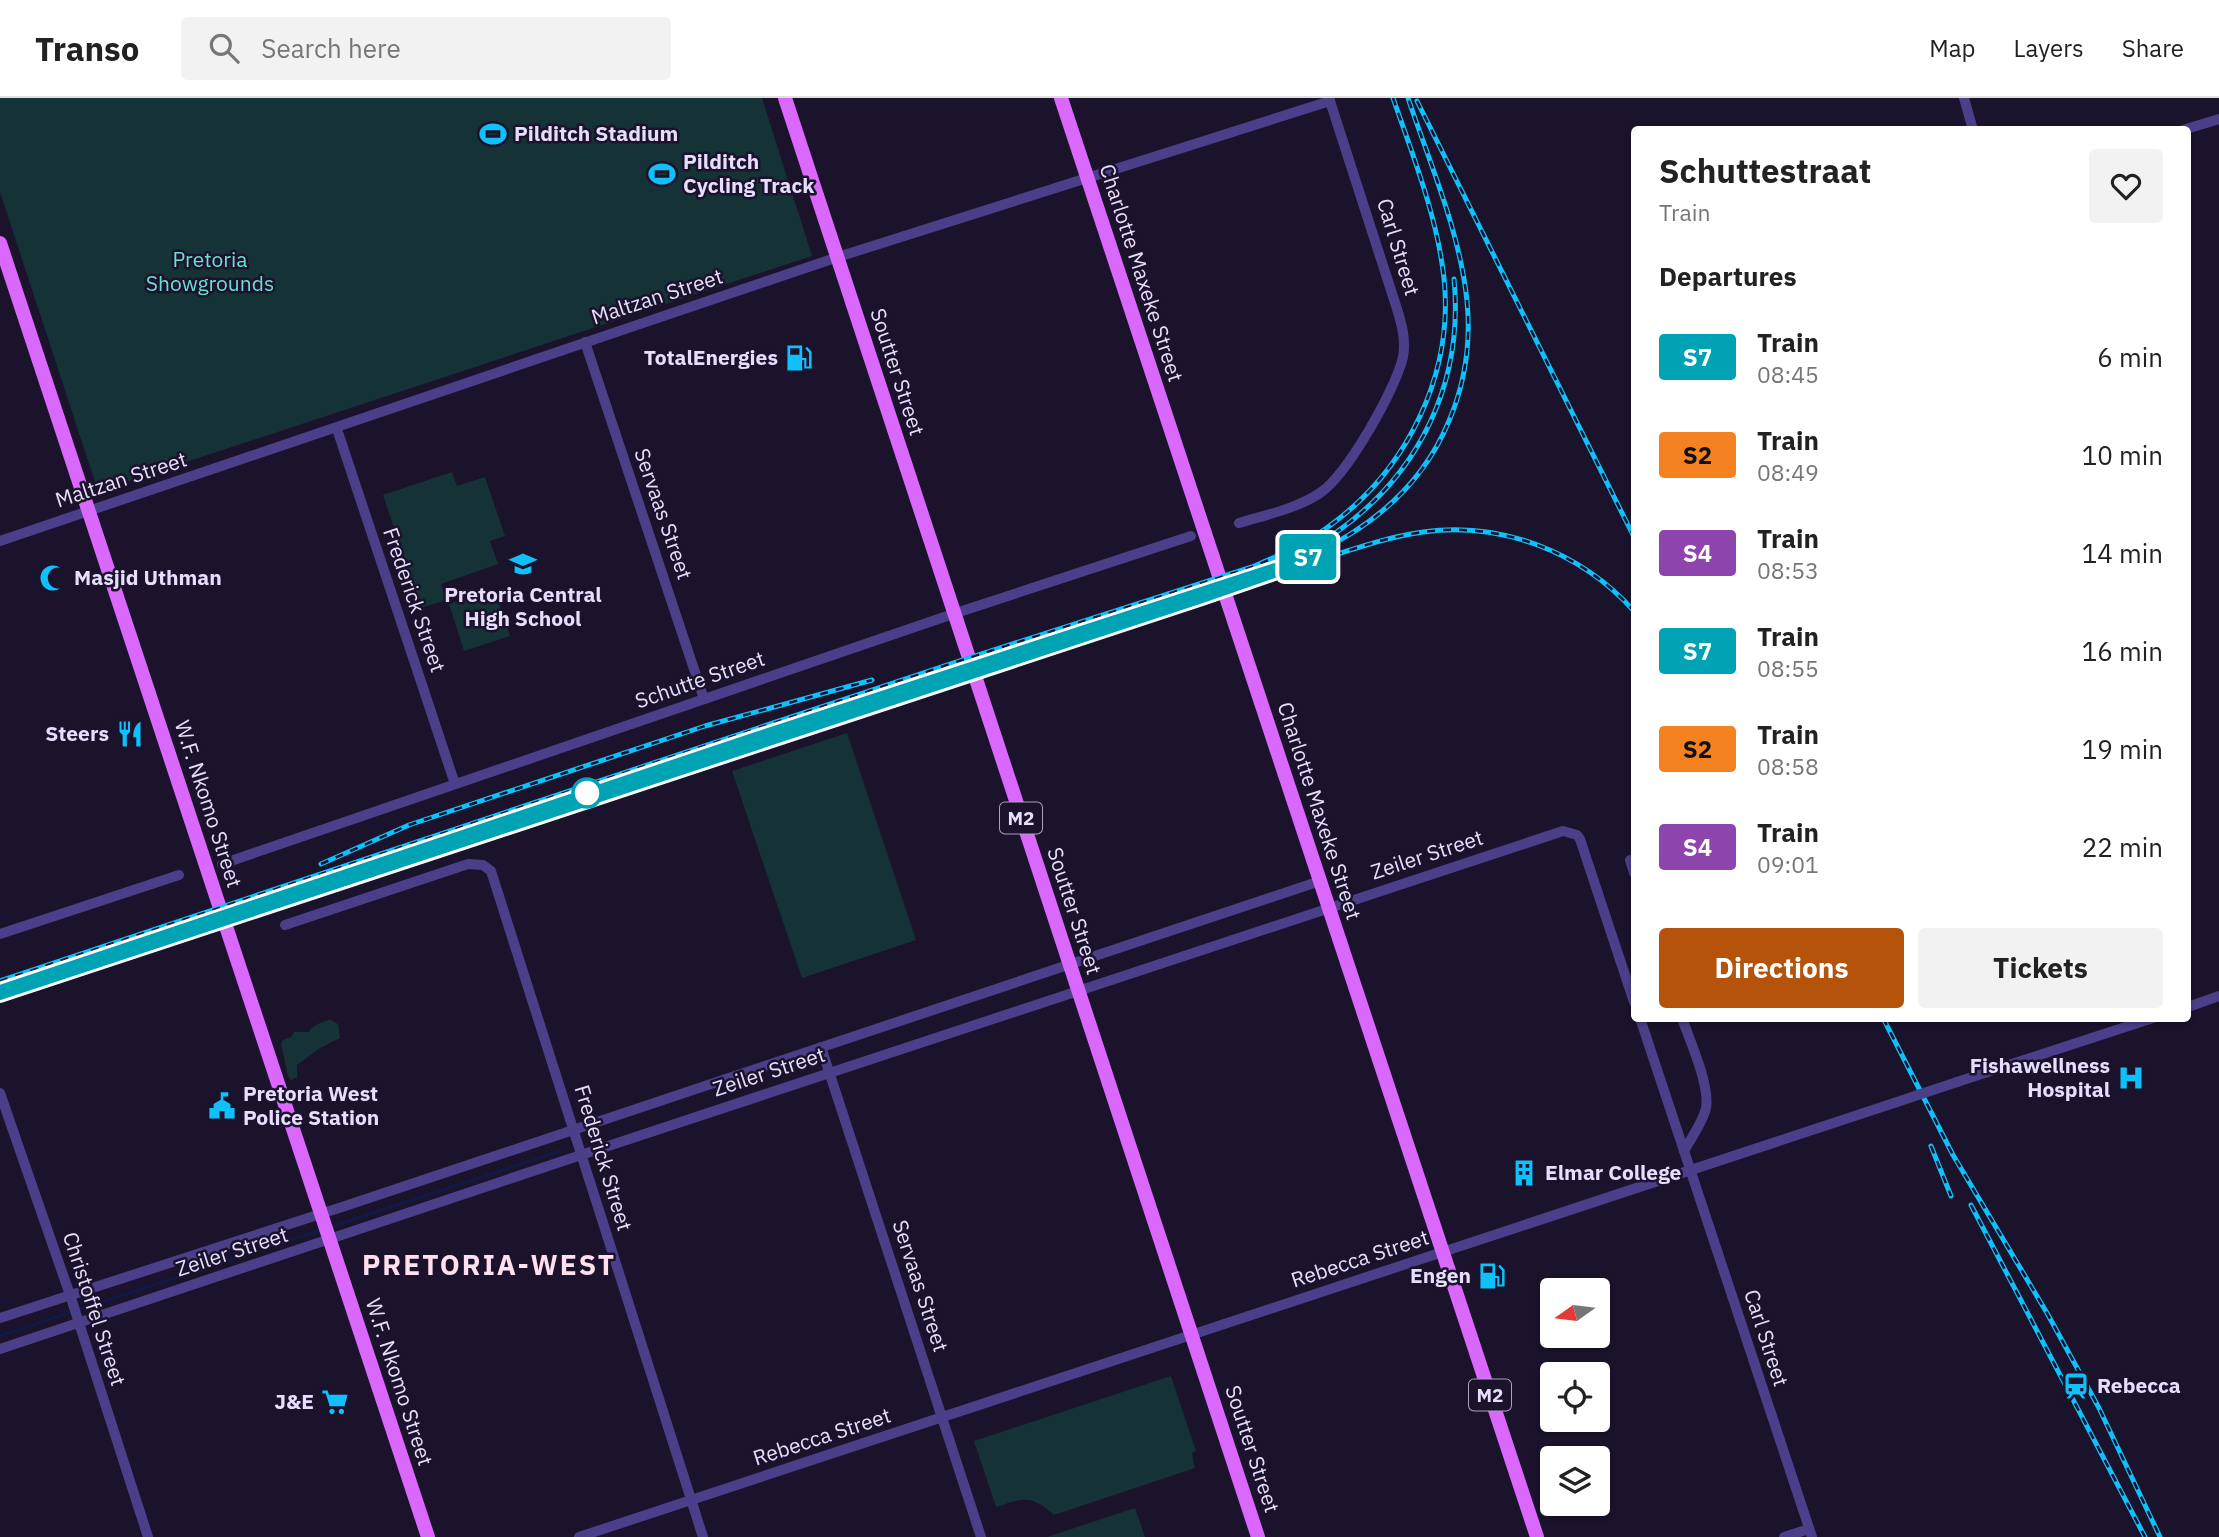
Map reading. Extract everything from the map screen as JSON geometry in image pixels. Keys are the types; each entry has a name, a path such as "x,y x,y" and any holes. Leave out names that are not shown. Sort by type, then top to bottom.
{"main road":[{"name":"Soutter Street","path":"785,98 1258,1537"},
{"name":"Charlotte Maxeke Street","path":"1061,98 1537,1537"},
{"name":"W.F. Nkomo Street","path":"0,243 428,1537"}],"street":[{"path":"1964,98 1972,126"},
{"name":"Maltzan Street","path":"0,541 838,257 1330,100"},
{"name":"Carl Street","path":"1239,523 1298,504 1321,492 1346,467 1357,452 1403,357 1403,332 1367,210 1330,100"},
{"path":"2191,128 2219,119"},
{"name":"Servaas Street","path":"585,342 704,699"},
{"name":"Frederick Street","path":"337,429 456,784"},
{"name":"Schutte Street","path":"222,864 953,614 1191,536"},
{"name":"Zeiler Street","path":"0,1349 78,1320 1328,907 1566,831 1580,839 1631,994"},
{"name":"Frederick Street","path":"285,926 468,864 483,864 491,871 704,1537"},
{"path":"0,933 179,875"},
{"name":"Zeiler Street","path":"0,1318 321,1215 1320,881"},
{"path":"2191,1006 2217,996"},
{"name":"Carl Street","path":"1641,1022 1810,1533"},
{"path":"1683,1022 1703,1082 1706,1103 1704,1113 1684,1151"},
{"name":"Rebecca Street","path":"579,1537 2141,1022"},
{"name":"Servaas Street","path":"821,1047 981,1537"},
{"name":"Christoffel Street","path":"0,1093 78,1320 148,1537"},
{"path":"1784,1537 1810,1533"}],"green space":[{"name":"Pretoria Showgrounds","path":"0,98 762,98 812,256 98,491 0,192"},
{"path":"452,472 457,486 485,477 505,536 490,541 498,564 441,584 446,600 421,608 383,495"},
{"path":"494,589 510,636 464,651 449,604"},
{"path":"847,733 916,940 802,978 732,771"},
{"path":"331,1020 338,1024 340,1038 320,1048 297,1065 297,1077 291,1080 281,1044 283,1040 291,1037 294,1032 309,1032 318,1024"},
{"path":"1171,1376 1196,1451 1192,1453 1195,1468 1054,1515 1039,1504 1027,1500 996,1507 974,1441"},
{"path":"1135,1508 1145,1537 1047,1537"}],"waterway":[{"path":"331,1227 560,1151"},
{"path":"78,1310 321,1230"},
{"path":"0,1336 72,1312"}],"railway":[{"path":"0,981 953,663 1252,567 1313,537 1359,501 1383,475 1403,447 1420,416 1433,383 1441,349 1445,314 1441,255 1423,186 1393,98"},
{"path":"0,995 1209,595 1282,568 1350,534 1380,513 1407,487 1430,457 1455,407 1466,362 1467,301 1458,249 1408,98"},
{"path":"1417,101 1631,531"},
{"path":"1334,534 1390,484 1412,455 1430,423 1443,390 1451,354 1455,317 1454,279"},
{"path":"1319,560 1410,534 1453,530 1482,531 1538,545 1565,557 1590,572 1631,608"},
{"path":"321,864 409,825 705,726 872,680"},
{"path":"1885,1022 1953,1155 2047,1313 2099,1408 2160,1537"},
{"path":"1931,1146 1951,1196"},
{"path":"1971,1205 2145,1537"}],"train":[{"name":"S7","path":"0,990 416,849 1309,557 1277,572 1202,598 0,995"}],"place":[{"name":"Pilditch Stadium","path":"493,134"},
{"name":"Pilditch Cycling Track","path":"662,174"},
{"name":"TotalEnergies","path":"799,358"},
{"name":"Pretoria Central High School","path":"523,564"},
{"name":"Masjid Uthman","path":"53,578"},
{"name":"Steers","path":"130,734"},
{"name":"Fishawellness Hospital","path":"2131,1078"},
{"name":"Pretoria West Police Station","path":"222,1106"},
{"name":"Elmar College","path":"1524,1173"},
{"name":"Engen","path":"1492,1276"},
{"name":"Rebecca","path":"2076,1386"},
{"name":"J&E","path":"335,1402"}],"district":[{"name":"PRETORIA-WEST","path":"489,1265"}]}
